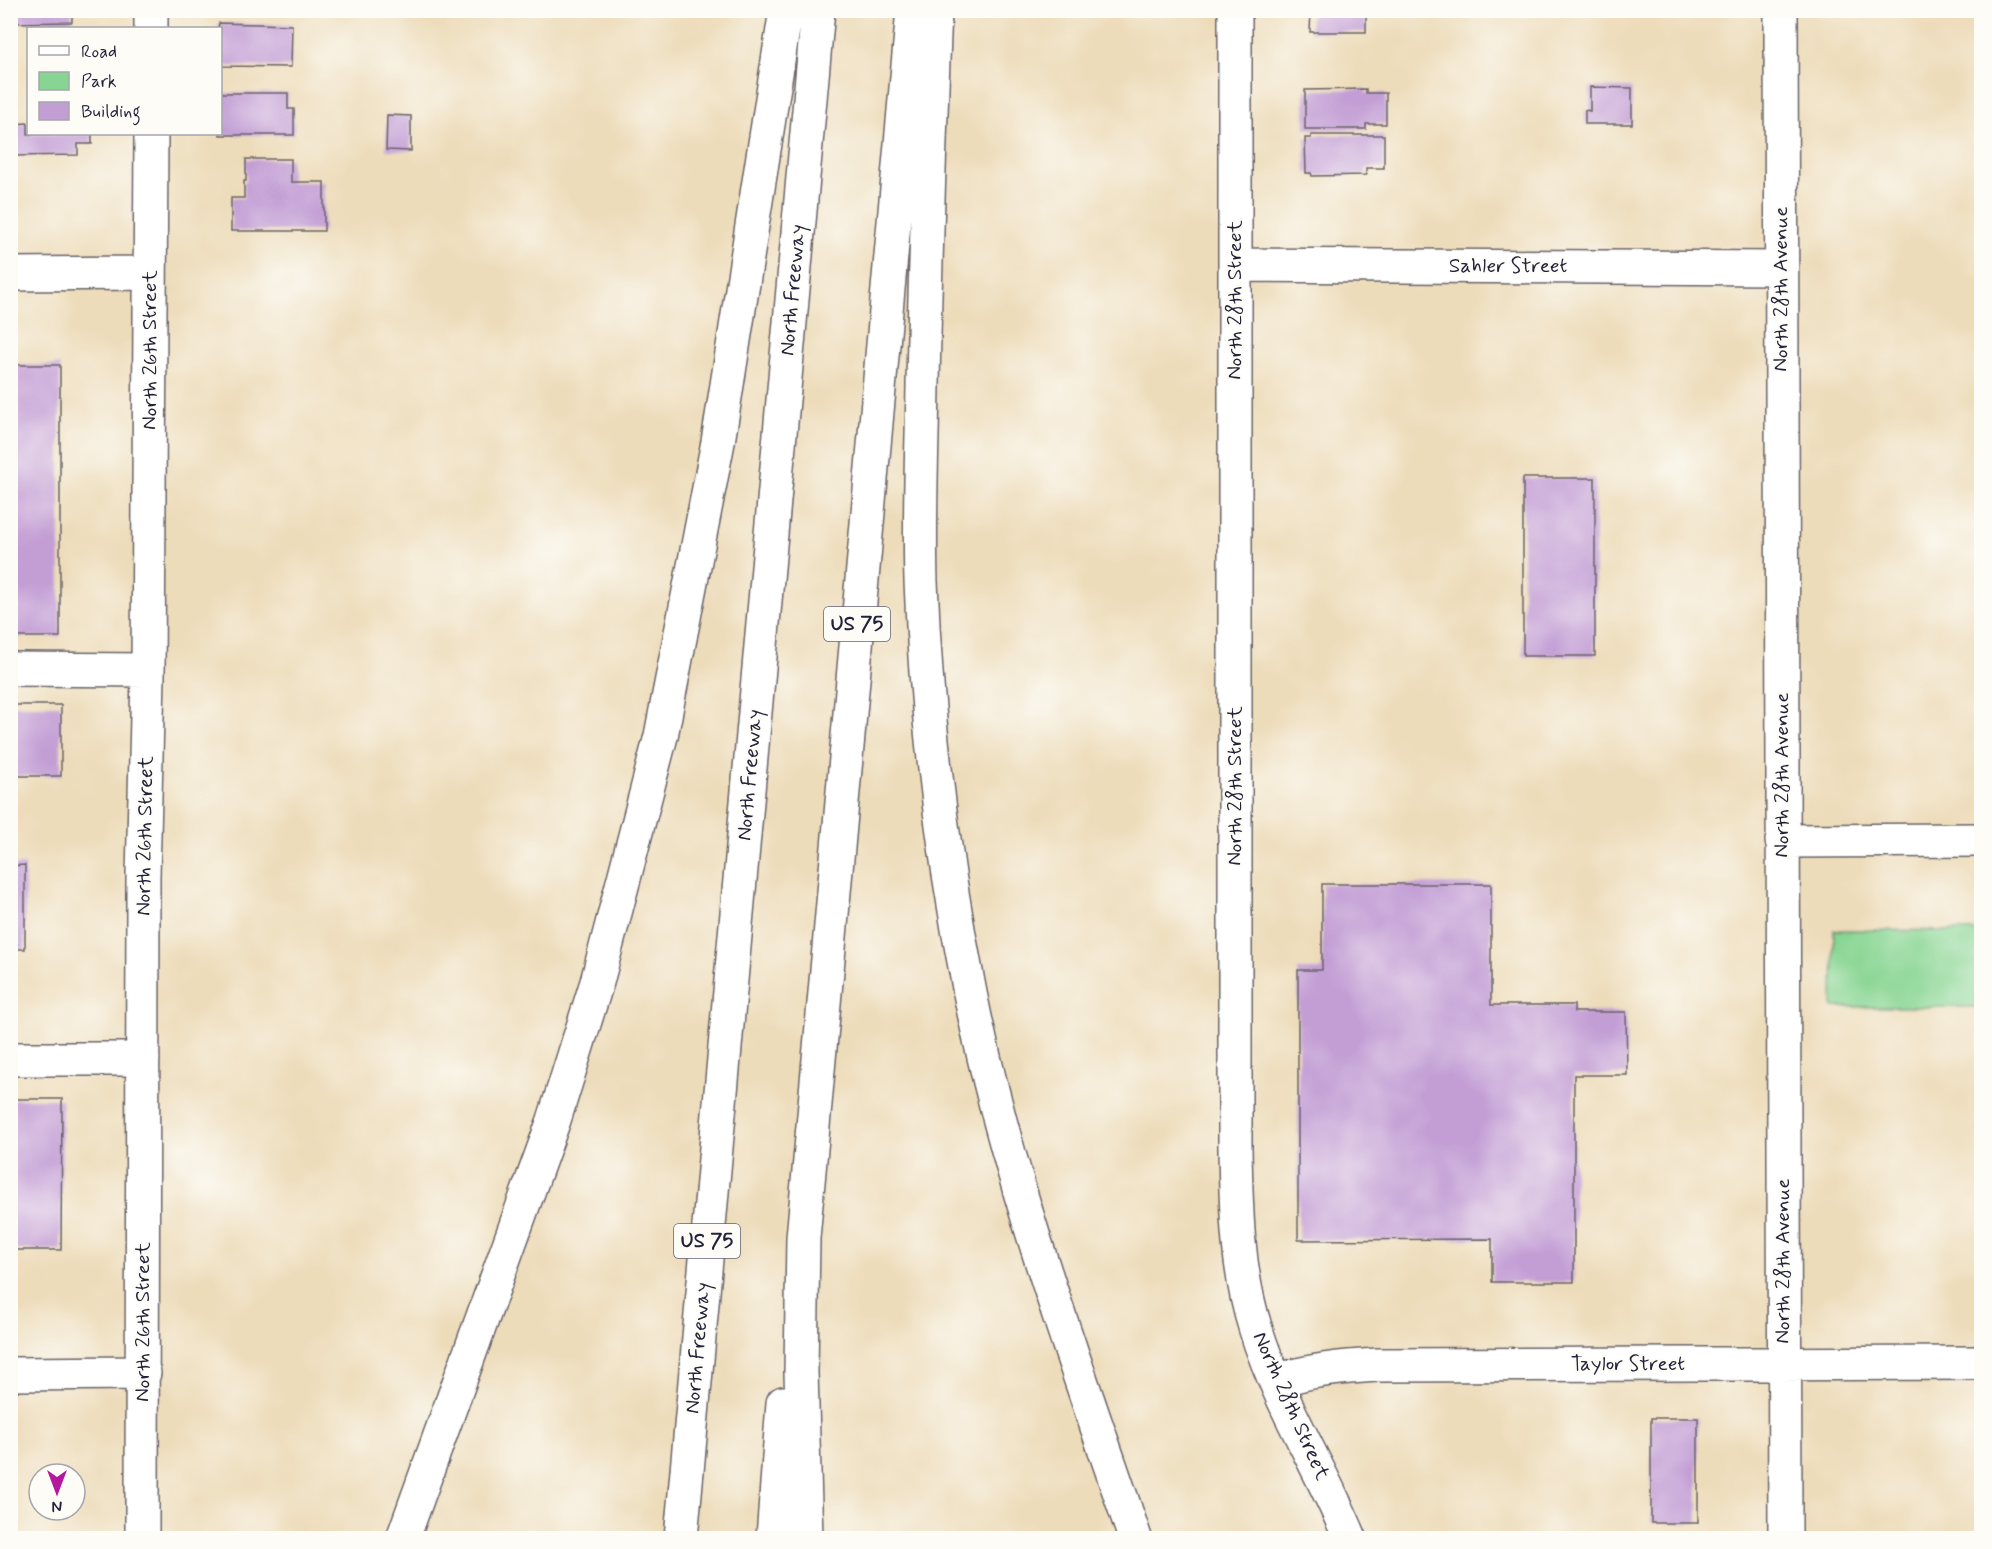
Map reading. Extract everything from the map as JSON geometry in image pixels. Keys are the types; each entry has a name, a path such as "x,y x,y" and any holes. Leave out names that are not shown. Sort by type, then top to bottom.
{"main road":[{"path":"151,10 151,27"},
{"path":"403,1539 554,1120 597,982 661,736 718,442 786,10"},
{"name":"North Freeway","path":"681,1539 818,10"},
{"name":"US 75","path":"806,1539 801,1371 803,1238 913,10"},
{"path":"935,10 926,249 920,525 923,615 942,820 966,972 1000,1124 1046,1275 1135,1539"},
{"name":"North 28th Street","path":"1235,10 1236,1191 1241,1259 1251,1313 1276,1381 1350,1539"},
{"name":"North 28th Avenue","path":"1781,10 1785,1539"},
{"name":"North 26th Street","path":"142,1539 143,876 148,670 151,135"},
{"name":"Sahler Street","path":"1235,266 1781,268"},
{"path":"10,274 150,273"},
{"path":"10,669 148,670"},
{"path":"1782,841 1982,840"},
{"path":"10,1059 143,1059"},
{"path":"772,1539 783,1399 803,1238"},
{"name":"Taylor Street","path":"1276,1381 1323,1368 1378,1365 1982,1363"},
{"path":"10,1374 144,1373"}],"green space":[{"path":"1834,930 1981,931 1981,1007 1833,1007"}],"building":[{"path":"10,10 72,10 72,22 10,23"},
{"path":"1311,10 1366,10 1366,32 1310,32"},
{"path":"219,23 292,25 291,67 222,66 222,27 218,27"},
{"path":"1590,87 1632,88 1632,124 1585,124 1585,110 1590,111"},
{"path":"1366,89 1366,93 1386,93 1386,124 1366,124 1366,129 1305,129 1305,90"},
{"path":"222,93 288,93 288,109 294,109 294,135 222,135"},
{"path":"387,115 411,116 411,151 386,150"},
{"path":"27,123 27,135 92,135 92,144 78,144 78,155 10,156 10,124"},
{"path":"1311,135 1384,135 1384,168 1366,168 1366,175 1312,176 1311,173 1306,173 1305,138 1311,138"},
{"path":"246,159 291,159 291,182 324,182 324,231 231,231 231,198 244,198"},
{"path":"10,365 60,365 60,637 10,637"},
{"path":"1523,478 1595,478 1595,656 1523,656"},
{"path":"10,705 61,705 61,776 10,776"},
{"path":"25,865 25,949 10,949 10,866"},
{"path":"1322,884 1491,884 1491,1005 1574,1005 1574,1012 1626,1012 1627,1075 1574,1075 1574,1282 1492,1282 1492,1239 1298,1240 1298,970 1322,970"},
{"path":"10,1099 62,1099 61,1250 10,1250"},
{"path":"1651,1418 1698,1418 1698,1523 1651,1523"}]}
